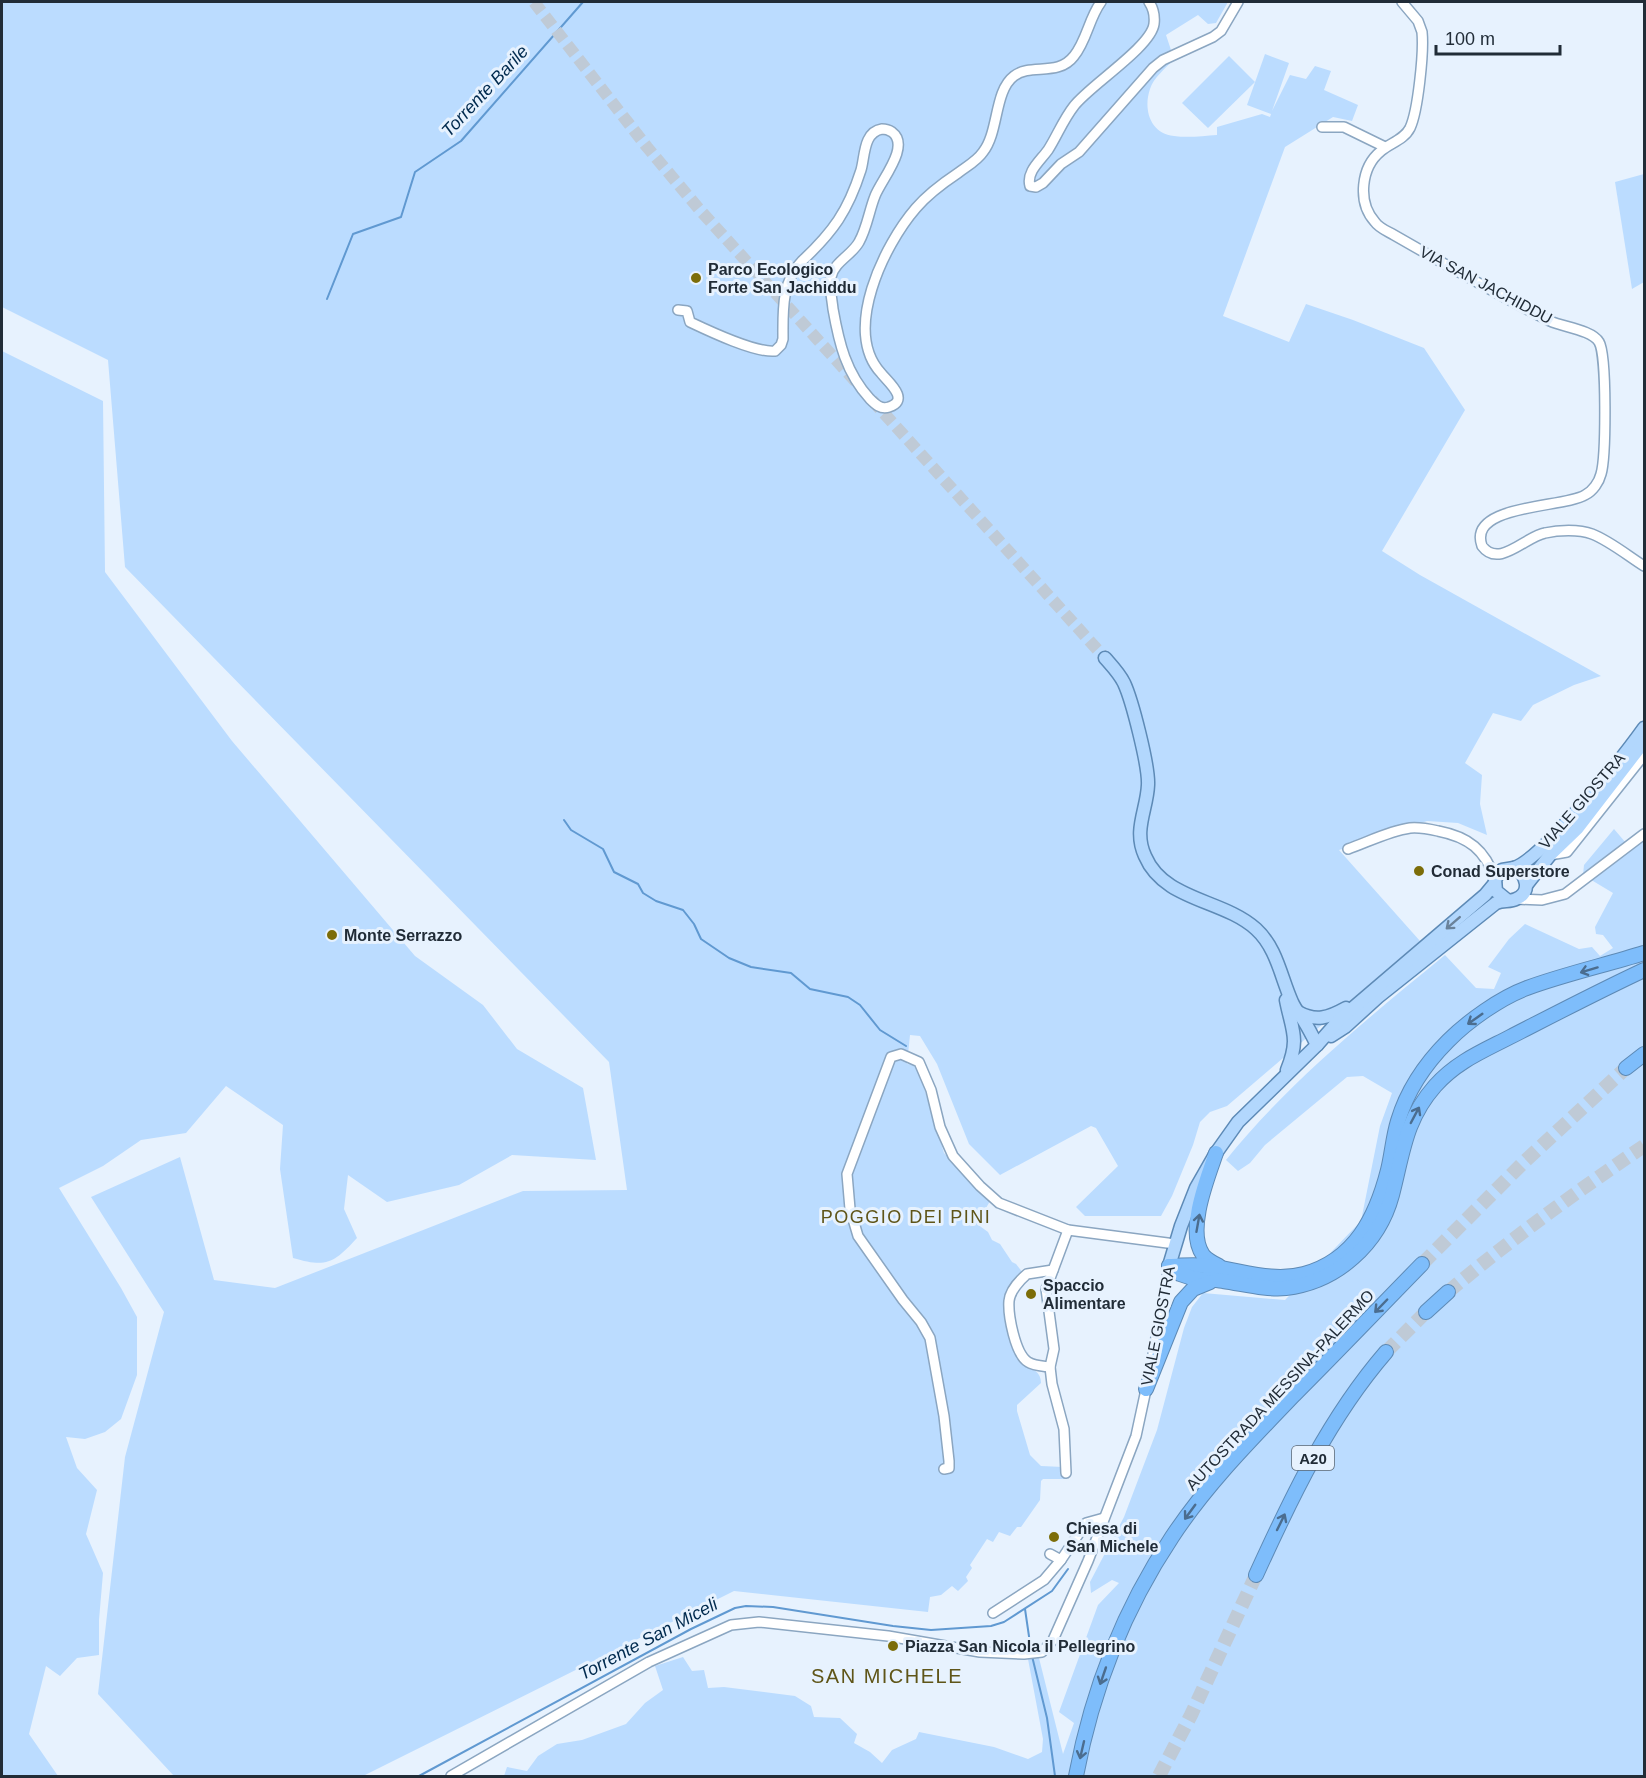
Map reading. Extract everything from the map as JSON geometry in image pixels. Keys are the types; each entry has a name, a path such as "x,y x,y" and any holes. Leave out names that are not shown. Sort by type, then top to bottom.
{"highway":[{"path":"1169,1266 1204,1265 1222,1274 1266,1287 1285,1288 1310,1283 1330,1275 1353,1259 1379,1227 1390,1201 1398,1123 1406,1102 1430,1062 1455,1034 1476,1017 1526,989 1644,953"},
{"path":"1393,1170 1409,1126 1419,1107 1433,1088 1464,1060 1644,970"},
{"path":"1635,1061 1644,1049"},
{"path":"1216,1153 1204,1187 1196,1235 1203,1255 1222,1274"},
{"name":"AUTOSTRADA MESSINA-PALERMO","path":"1076,1776 1088,1724 1121,1630 1146,1579 1173,1536 1208,1489 1255,1436 1422,1264"},
{"path":"1146,1389 1181,1302 1199,1285 1222,1274"},
{"path":"1426,1312 1448,1292"},
{"name":"A20","path":"1256,1575 1297,1488 1330,1429 1358,1386 1386,1352"}],"main road":[{"path":"1105,658 1119,674 1127,689 1146,765 1148,784 1139,832 1142,848 1149,864 1158,877 1172,887 1241,919 1257,930 1273,952 1293,1006 1317,1045"},
{"name":"VIALE GIOSTRA","path":"1511,868 1520,866 1536,854 1559,831 1644,728"},
{"name":"VIALE GIOSTRA","path":"1527,885 1550,855 1577,829 1644,742"},
{"path":"1511,868 1523,874 1527,885 1523,894 1511,900 1496,891 1495,881 1502,870 1511,868"},
{"name":"VIALE GIOSTRA","path":"1169,1266 1188,1207 1216,1153 1238,1122 1317,1045 1340,1019 1485,895 1495,881"},
{"name":"VIALE GIOSTRA","path":"1317,1045 1345,1027 1378,997 1497,902 1511,900"},
{"path":"1283,981 1295,1045 1284,1076"},
{"path":"1298,1012 1307,1017 1321,1019 1345,1009 1375,990"},
{"path":"1293,1025 1301,1036 1317,1045"}],"street":[{"path":"678,310 687,311 690,322 700,327 762,351 775,351 783,339 784,299 793,272 822,243 839,220 860,173 864,151 870,136 880,130 888,130 894,133 898,143 895,160 876,192 859,243 833,272 831,287 837,332 845,361 853,377 875,405 885,408 894,404 898,395 896,389 872,360 864,328 865,315 882,263 916,208 932,192 983,153 991,137 1003,93 1011,79 1020,73 1052,69 1068,62 1079,49 1101,2"},
{"path":"1149,2 1154,19 1149,34 1126,59 1074,105 1047,151 1030,174 1030,186 1036,187 1043,183 1061,164 1079,152 1158,63 1221,31 1238,2"},
{"name":"VIA SAN JACHIDDU","path":"1402,2 1418,21 1422,32 1417,94 1409,129 1401,138 1385,147 1373,160 1364,179 1367,207 1375,223 1547,320 1589,334 1601,347 1605,408 1604,457 1598,482 1581,498 1513,512 1494,519 1481,532 1482,546 1491,554 1501,554 1543,533 1586,532 1644,566"},
{"path":"1322,127 1344,127 1385,147"},
{"path":"1550,855 1567,852 1644,755"},
{"path":"1348,849 1408,828 1419,827 1464,839 1486,857 1511,868"},
{"path":"1511,900 1542,900 1557,897 1569,891 1644,834"},
{"path":"1486,857 1495,881"},
{"path":"1527,885 1533,895 1542,900"},
{"path":"944,1469 949,1468 949,1461 944,1416 930,1338 921,1322 858,1236 850,1209 847,1173 891,1057 901,1054 919,1062 931,1090 940,1127 953,1156 999,1203 1068,1230 1175,1244"},
{"path":"1066,1473 1064,1429 1053,1395 1050,1366 1054,1349 1046,1289 1068,1230"},
{"name":"VIALE GIOSTRA","path":"451,1776 649,1662 731,1625 752,1622 771,1623 888,1636 980,1652 1037,1654 1046,1649 1053,1640 1088,1561 1136,1436 1169,1266"},
{"path":"1050,1366 1031,1364 1022,1358 1014,1339 1009,1302 1014,1290 1027,1274 1053,1270"},
{"path":"993,1613 1044,1580 1061,1560 1086,1523 1104,1518"},
{"path":"1050,1554 1061,1560"}],"shaded area":[{"path":"2,2 1228,2 1216,23 1208,24 1198,15 1166,35 1174,59 1152,85 1147,104 1150,119 1159,131 1179,137 1217,135 1217,127 1262,114 1270,117 1271,114 1247,105 1265,54 1289,63 1272,111 1290,75 1306,79 1315,66 1331,71 1324,90 1358,105 1352,121 1333,117 1285,147 1223,316 1289,342 1306,304 1424,348 1465,410 1382,551 1420,575 1601,676 1574,685 1533,705 1521,721 1493,713 1465,763 1482,775 1480,804 1487,835 1458,823 1427,821 1339,850 1420,941 1227,1106 1210,1112 1200,1122 1172,1196 1161,1216 1085,1216 1076,1207 1118,1166 1096,1128 1091,1126 1000,1175 969,1144 937,1064 920,1036 910,1035 907,1064 915,1066 919,1072 944,1153 990,1201 977,1224 988,1232 992,1240 1000,1244 1023,1273 1007,1297 1024,1364 1038,1373 1041,1383 1017,1405 1017,1411 1030,1455 1041,1466 1063,1467 1065,1479 1043,1479 1040,1500 1021,1527 1017,1527 1010,1536 999,1532 993,1542 987,1539 970,1565 972,1568 966,1577 968,1581 958,1591 952,1586 941,1595 930,1597 928,1612 734,1591 363,1776 174,1776 98,1694 125,1457 164,1312 91,1197 180,1157 214,1280 275,1288 523,1191 627,1190 609,1062 125,567 108,360 2,307"},
{"path":"1229,56 1255,82 1208,128 1182,103"},
{"path":"1644,174 1644,282 1632,289 1615,182"},
{"path":"2,351 103,401 105,572 232,741 415,956 483,1005 517,1049 583,1088 596,1160 512,1155 459,1185 387,1202 348,1175 344,1209 357,1238 336,1258 314,1263 293,1258 280,1169 283,1125 226,1086 186,1133 141,1140 103,1166 59,1188 137,1317 137,1375 121,1419 105,1432 85,1439 66,1437 77,1468 97,1490 86,1534 103,1573 99,1655 77,1658 60,1676 46,1666 29,1734 58,1776 2,1776"},
{"path":"1614,829 1632,850 1644,839 1644,1776 504,1776 507,1767 527,1771 538,1756 557,1744 582,1740 626,1724 645,1703 663,1690 655,1666 683,1657 692,1671 704,1670 708,1688 724,1687 795,1696 811,1706 814,1717 840,1718 857,1734 854,1743 870,1752 882,1763 892,1750 916,1739 919,1732 994,1747 1028,1759 1042,1752 1043,1739 1028,1659 1039,1658 1063,1754 1074,1723 1059,1712 1098,1605 1119,1583 1112,1580 1091,1593 1090,1582 1124,1517 1157,1430 1184,1328 1192,1307 1203,1293 1285,1300 1361,1221 1380,1126 1392,1093 1363,1076 1347,1077 1265,1145 1250,1163 1238,1171 1226,1160 1250,1131 1302,1078 1358,1027 1445,955 1476,988 1494,989 1501,973 1488,967 1509,939 1525,924 1579,949 1592,947 1600,956 1613,948 1603,935 1596,934 1595,927 1613,893 1583,875 1584,865"}],"waterway":[{"name":"Torrente Barile","path":"327,299 353,234 401,217 415,172 461,141 583,2"},
{"path":"564,820 571,830 603,849 614,872 638,884 643,893 656,901 683,910 694,924 701,939 729,958 751,967 791,973 810,989 848,997 860,1005 880,1030 906,1046"},
{"name":"Torrente San Miceli","path":"419,1776 691,1629 735,1608 773,1607 931,1630 991,1626 1004,1622 1052,1591 1068,1569"},
{"path":"1025,1609 1031,1650"},
{"path":"1032,1656 1047,1718 1055,1776"}],"tunnel":[{"path":"534,2 647,147 699,209 857,383"},
{"path":"872,400 1105,658"},
{"path":"1422,1264 1524,1162 1626,1068"},
{"path":"1448,1292 1544,1216 1644,1146"},
{"path":"1386,1352 1426,1312"},
{"path":"1159,1776 1191,1715 1256,1575"}],"place":[{"name":"Parco Ecologico Forte San Jachiddu","path":"696,278"},
{"name":"Conad Superstore","path":"1419,871"},
{"name":"Monte Serrazzo","path":"332,935"},
{"name":"Spaccio Alimentare","path":"1031,1294"},
{"name":"Chiesa di San Michele","path":"1054,1537"},
{"name":"Piazza San Nicola il Pellegrino","path":"893,1646"}],"district":[{"name":"POGGIO DEI PINI","path":"906,1217"},
{"name":"SAN MICHELE","path":"887,1676"}]}
